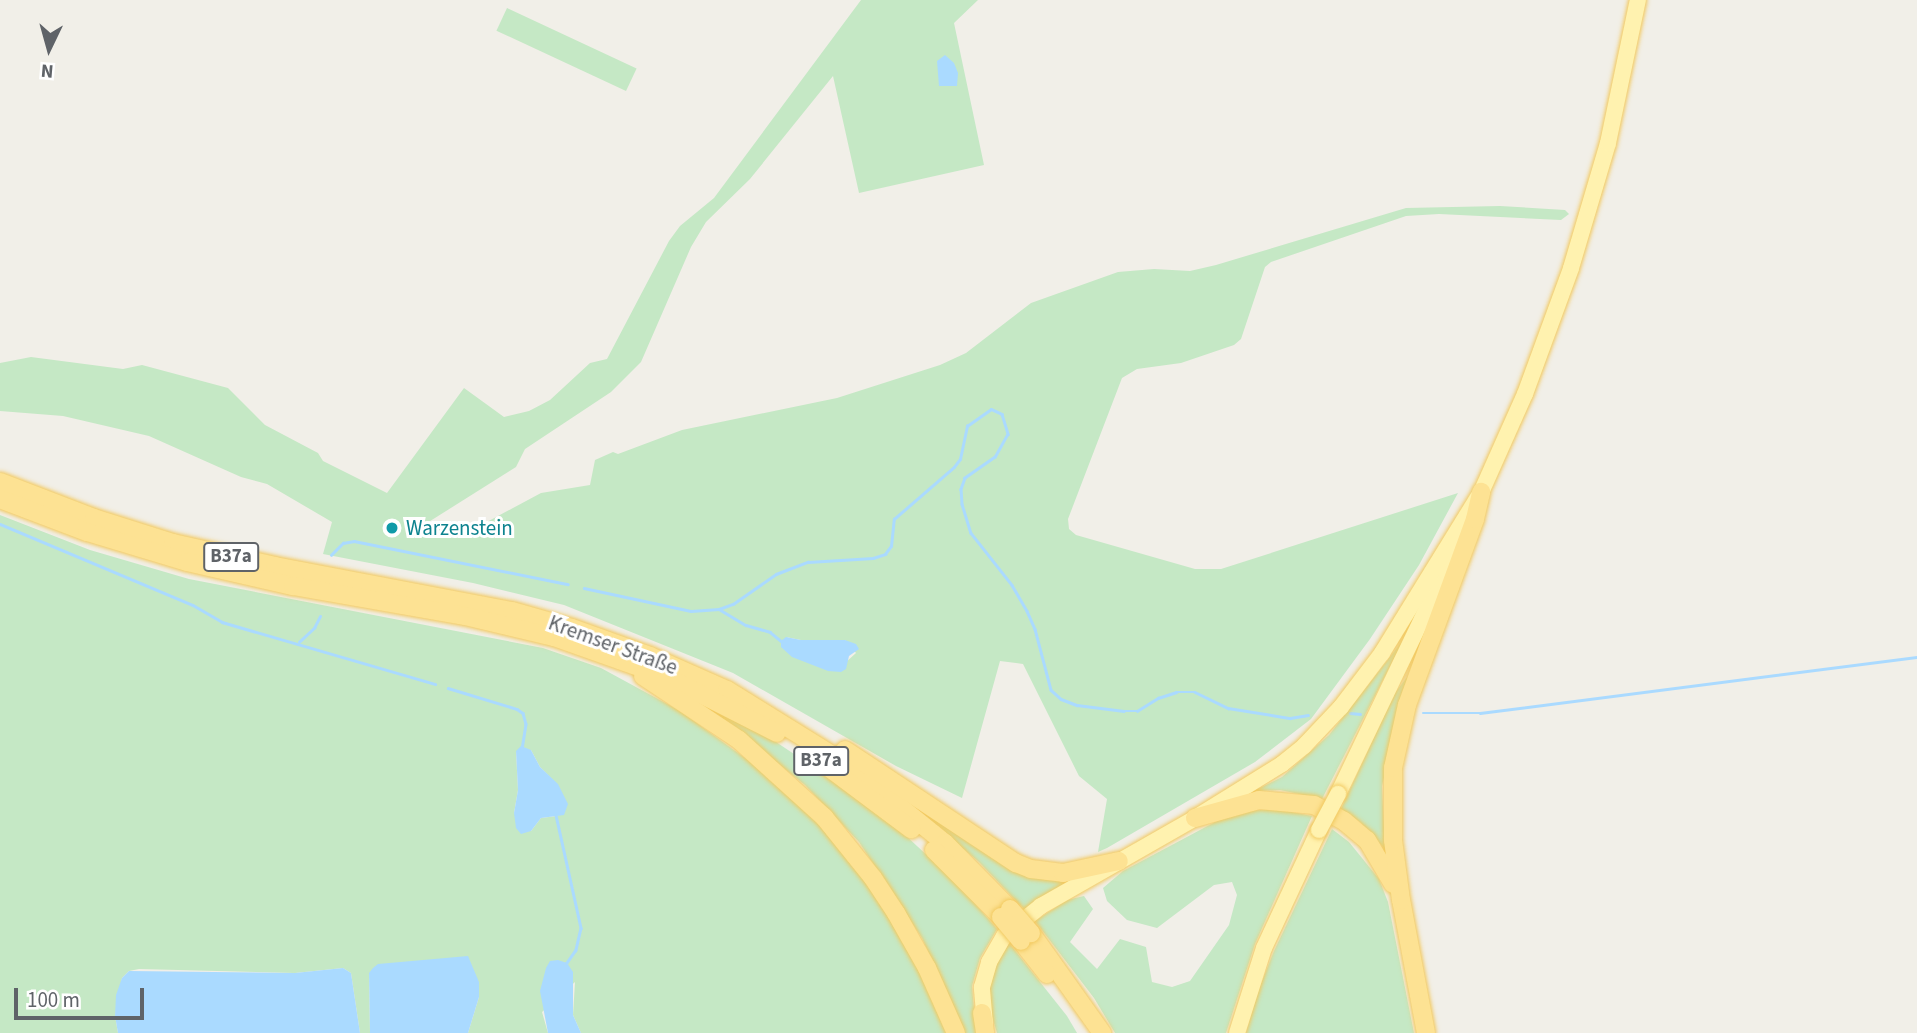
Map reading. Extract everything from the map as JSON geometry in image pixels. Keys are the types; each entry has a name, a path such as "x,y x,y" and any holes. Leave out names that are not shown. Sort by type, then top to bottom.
{"highway":[{"name":"Kremser Straße","path":"0,482 94,518 173,543 275,566 471,601 563,632 650,656 727,690 816,743 880,788 945,843 1026,937 1102,1033"},
{"path":"1426,1033 1401,900 1391,817 1396,747 1418,672 1475,519 1481,492"},
{"name":"Kremser Straße","path":"0,499 87,532 187,562 293,586 563,632 607,654 703,694 822,762 935,851 1005,913"},
{"path":"607,654 738,740 824,817 858,858 896,913 927,968 956,1033"},
{"path":"727,690 846,750 1016,863 1031,869 1063,873 1119,861"},
{"path":"1195,818 1259,800 1314,805 1345,821 1367,840 1386,867 1401,900"},
{"name":"Kremser Straße","path":"1026,937 1090,1033"},
{"path":"982,1013 986,1033"}],"main road":[{"path":"1237,1033 1264,947 1481,492 1541,353 1579,242 1611,130 1638,0"},
{"path":"982,1013 985,974 1004,936 1041,906 1195,818 1282,764 1341,707 1400,627 1481,492"}],"green space":[{"path":"861,0 978,0 954,23 984,165 859,193 833,76 750,179 706,222 691,247 641,362 611,392 525,449 516,467 427,523 428,530 485,523 541,493 590,485 595,460 613,452 618,454 682,430 837,398 940,365 966,353 1031,303 1118,272 1154,269 1190,271 1406,208 1500,206 1565,210 1569,214 1561,220 1439,214 1406,216 1271,262 1265,267 1241,339 1234,345 1181,363 1137,369 1122,378 1068,519 1069,529 1076,535 1195,569 1221,569 1458,493 1419,565 1370,639 1311,719 1255,762 1098,852 1107,799 1079,776 1023,664 1000,661 962,798 896,766 733,673 564,605 473,583 323,554 332,522 267,484 241,477 149,436 63,416 0,411 0,363 31,357 123,369 142,365 228,388 265,425 318,453 323,461 387,493 464,388 504,417 529,411 550,400 590,363 607,359 669,241 680,226 714,198","holes":["786,637 801,640 845,640 856,653 845,663"]},
{"path":"507,8 637,68 626,91 496,31"},
{"path":"0,515 90,550 189,579 543,648 601,668 680,711 767,774 819,824 868,885 889,918 920,973 946,1033 581,1033 573,1015 575,982 542,1012 548,1033 468,1033 479,997 479,982 369,973 370,1033 360,1033 351,973 343,968 295,973 139,969 129,971 122,978 115,1016 118,1033 0,1033","holes":["531,750 540,767 558,785 557,816 541,818 531,831 514,813 518,790 516,751"]},
{"path":"1404,639 1322,799 1280,790 1254,791 1282,777 1329,735"},
{"path":"1408,676 1382,786 1385,849 1360,822 1341,809 1394,694"},
{"path":"705,705 776,742 903,833 959,885 997,929 980,958 972,986 976,1033 965,1033 922,938 859,842 805,785"},
{"path":"887,784 1013,870 1046,880 1074,880 1024,909 979,862"},
{"path":"1277,809 1312,816 1255,944 1226,1033 1115,1033 1094,998 1035,921 1067,900 1084,896 1093,909 1070,942 1097,969 1120,939 1146,947 1152,982 1172,987 1190,981 1229,925 1237,895 1232,882 1214,885 1157,928 1127,920 1107,901 1103,888 1123,871 1215,822 1246,811"},
{"path":"1332,829 1349,842 1379,879 1388,902 1414,1033 1246,1033 1257,994 1274,951"},
{"path":"1009,943 1067,1016 1077,1033 997,1033 991,1013 990,988 996,965"}],"water":[{"path":"945,55 954,63 958,73 957,86 939,86 937,61"},
{"path":"786,637 801,640 845,640 856,644 859,649 849,656 846,669 841,672 828,671 792,657 781,647 781,641"},
{"path":"521,746 531,750 540,767 558,784 568,804 564,815 541,818 531,831 521,834 516,828 514,813 518,790 516,751"},
{"path":"468,956 479,982 479,997 468,1033 370,1033 369,973 378,964"},
{"path":"550,961 567,963 573,972 573,1015 581,1033 548,1033 540,991"},
{"path":"343,968 351,973 360,1033 118,1033 115,1016 116,995 122,978 129,971 295,973"}],"waterway":[{"path":"584,588 691,611 719,609 733,604 776,574 808,562 873,558 885,554 891,546 894,519 954,467 960,459 967,426 991,409 1002,414 1008,434 995,457 965,478 961,489 962,504 971,533 1012,585 1027,611 1035,629 1051,690 1061,699 1077,705 1124,711 1137,711 1158,698 1176,692 1195,692 1228,708 1290,718 1308,715"},
{"path":"0,524 193,605 222,622 435,684"},
{"path":"331,555 343,543 354,541 568,584"},
{"path":"719,609 746,625 770,632 781,641"},
{"path":"299,642 314,628 320,616"},
{"path":"1423,713 1480,713 1917,657"},
{"path":"448,688 523,713 526,724 522,749"},
{"path":"1350,713 1360,714"},
{"path":"556,815 581,928 576,950 565,966"}],"place":[{"name":"Warzenstein","path":"392,528"}]}
